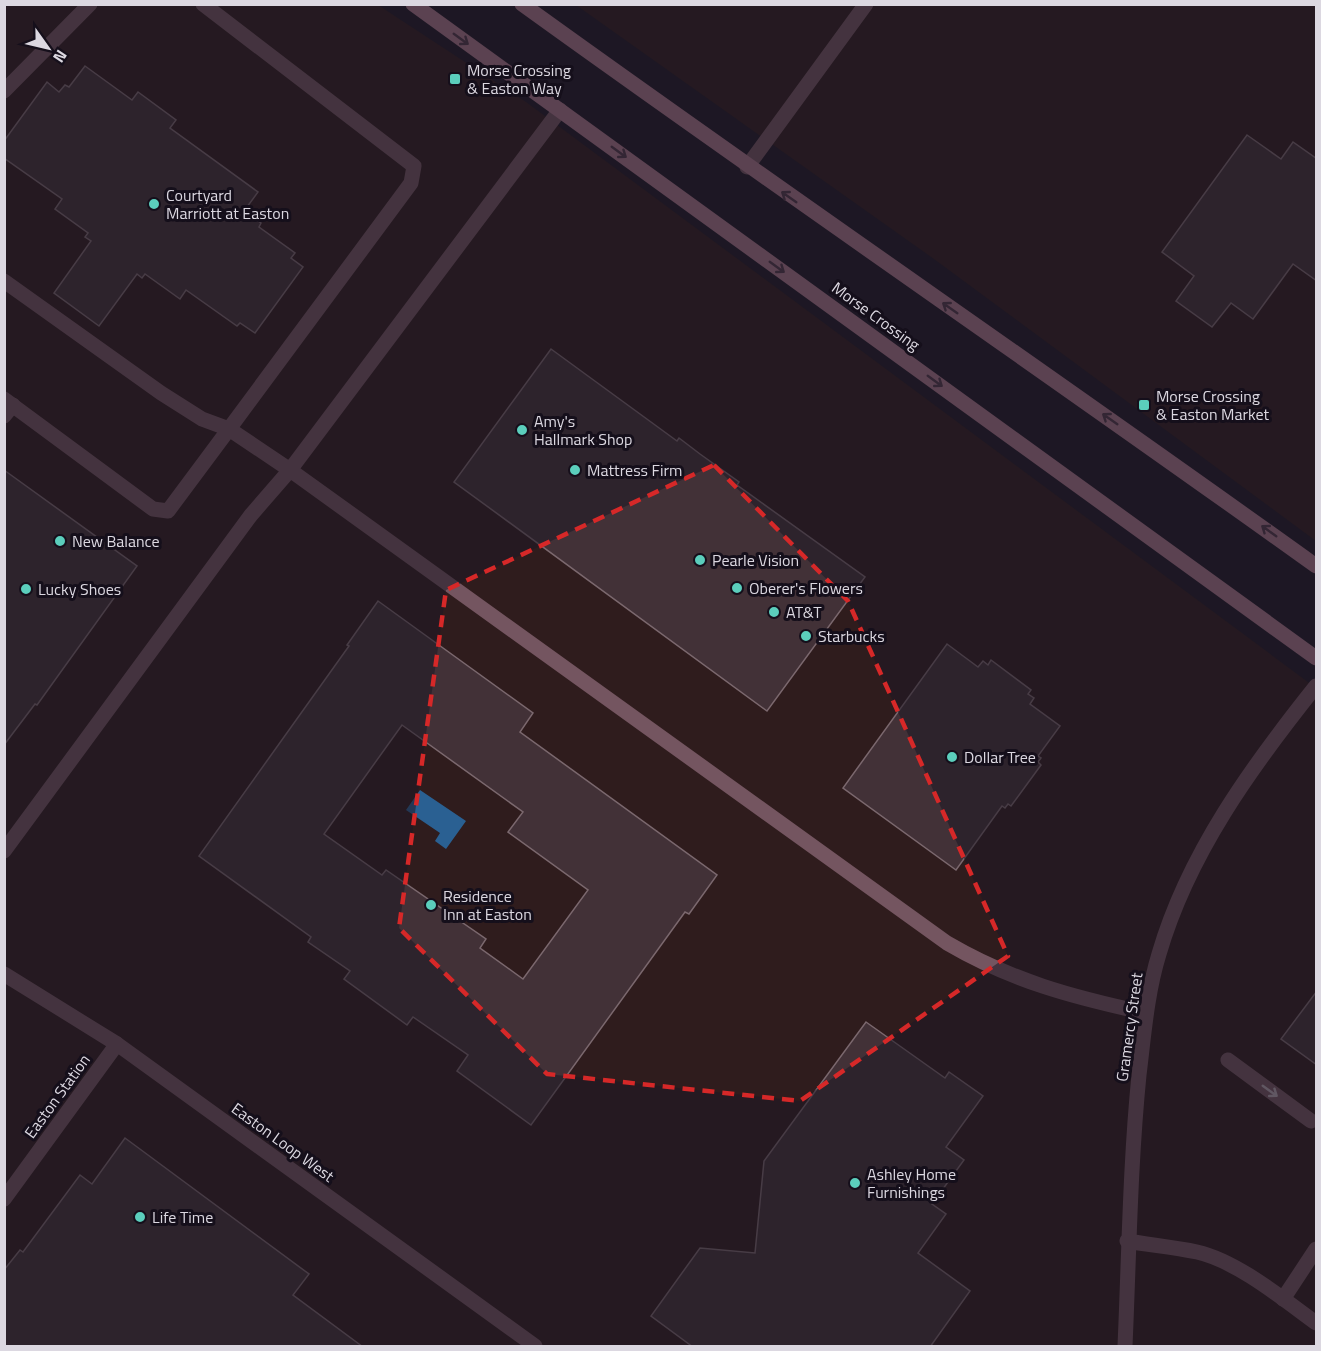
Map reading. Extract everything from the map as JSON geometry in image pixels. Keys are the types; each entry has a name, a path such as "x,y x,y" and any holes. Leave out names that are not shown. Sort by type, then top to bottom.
{"main road":[{"name":"Morse Crossing","path":"413,4 1317,657"},
{"path":"522,4 747,167 1160,453 1317,566"}],"street":[{"path":"4,91 90,4"},
{"path":"7,406 153,509 168,511 411,183 414,166 203,4"},
{"path":"747,167 866,4"},
{"path":"4,851 251,515 316,439 560,110"},
{"path":"4,281 161,393 202,419 229,429 290,470 946,943 1022,981 1080,999 1146,1013"},
{"name":"Gramercy Street","path":"1125,1347 1132,1146 1146,1013 1159,954 1181,894 1209,839 1273,740 1317,686"},
{"name":"Easton Loop West","path":"4,974 117,1044 536,1347"},
{"name":"Easton Station","path":"4,1199 117,1044"},
{"path":"1228,1060 1311,1121"},
{"path":"1127,1242 1198,1252 1219,1260 1317,1323"},
{"path":"1282,1299 1317,1249"}],"highlighted area":[{"path":"714,465 848,601 1008,956 800,1101 547,1074 399,928 446,590"}],"shaded area":[{"path":"5,5 378,5 526,102 1316,688 1316,1346 5,1346"},
{"path":"576,5 1316,5 1316,541 934,259"}],"water":[{"path":"420,790 466,821 446,849 435,841 440,833 406,810"}],"building":[{"name":"Courtyard Marriott at Easton","path":"85,66 132,100 138,92 176,120 170,128 258,192 244,211 261,223 259,227 295,253 291,258 303,267 255,333 240,323 237,326 186,290 180,299 145,274 142,278 137,274 99,326 54,293 91,241 85,237 88,233 55,209 62,199 4,158 4,141 47,82 59,92 65,85 69,87"},
{"path":"1247,135 1281,159 1293,142 1317,159 1317,281 1293,264 1253,319 1231,303 1212,327 1176,301 1194,276 1162,252"},
{"path":"551,349 677,441 679,438 739,482 737,485 865,577 767,711 454,482"},
{"path":"4,470 137,566 37,705 35,704 4,745"},
{"path":"378,601 533,713 520,732 717,875 689,914 685,912 531,1125 457,1071 468,1055 413,1017 407,1025 344,979 350,971 308,942 311,937 199,856 349,646 347,645","holes":["402,725 523,812 508,832 588,890 523,979 480,948 486,939 386,870 382,875 324,834"]},
{"name":"Dollar Tree","path":"947,644 978,667 983,661 988,665 991,660 1031,690 1028,694 1034,698 1030,704 1060,726 1038,756 1041,758 1038,762 1041,765 1011,806 1008,804 1005,808 1002,806 956,870 843,788"},
{"path":"1317,991 1317,1065 1281,1039"},
{"name":"Ashley Home Furnishings","path":"866,1022 945,1078 949,1072 983,1096 946,1147 964,1160 932,1204 946,1214 918,1253 970,1291 930,1347 693,1347 651,1316 700,1248 755,1253 764,1161"},
{"name":"Life Time","path":"125,1138 309,1274 293,1295 363,1347 4,1347 4,1270 20,1250 23,1252 80,1175 92,1184"}],"place":[{"name":"Morse Crossing & Easton Way","path":"455,79"},
{"name":"Courtyard Marriott at Easton","path":"154,204"},
{"name":"Morse Crossing & Easton Market","path":"1144,405"},
{"name":"Amy's Hallmark Shop","path":"522,430"},
{"name":"Mattress Firm","path":"575,470"},
{"name":"New Balance","path":"60,541"},
{"name":"Pearle Vision","path":"700,560"},
{"name":"Oberer's Flowers","path":"737,588"},
{"name":"Lucky Shoes","path":"26,589"},
{"name":"AT&T","path":"774,612"},
{"name":"Starbucks","path":"806,636"},
{"name":"Dollar Tree","path":"952,757"},
{"name":"Residence Inn at Easton","path":"431,905"},
{"name":"Ashley Home Furnishings","path":"855,1183"},
{"name":"Life Time","path":"140,1217"}]}
